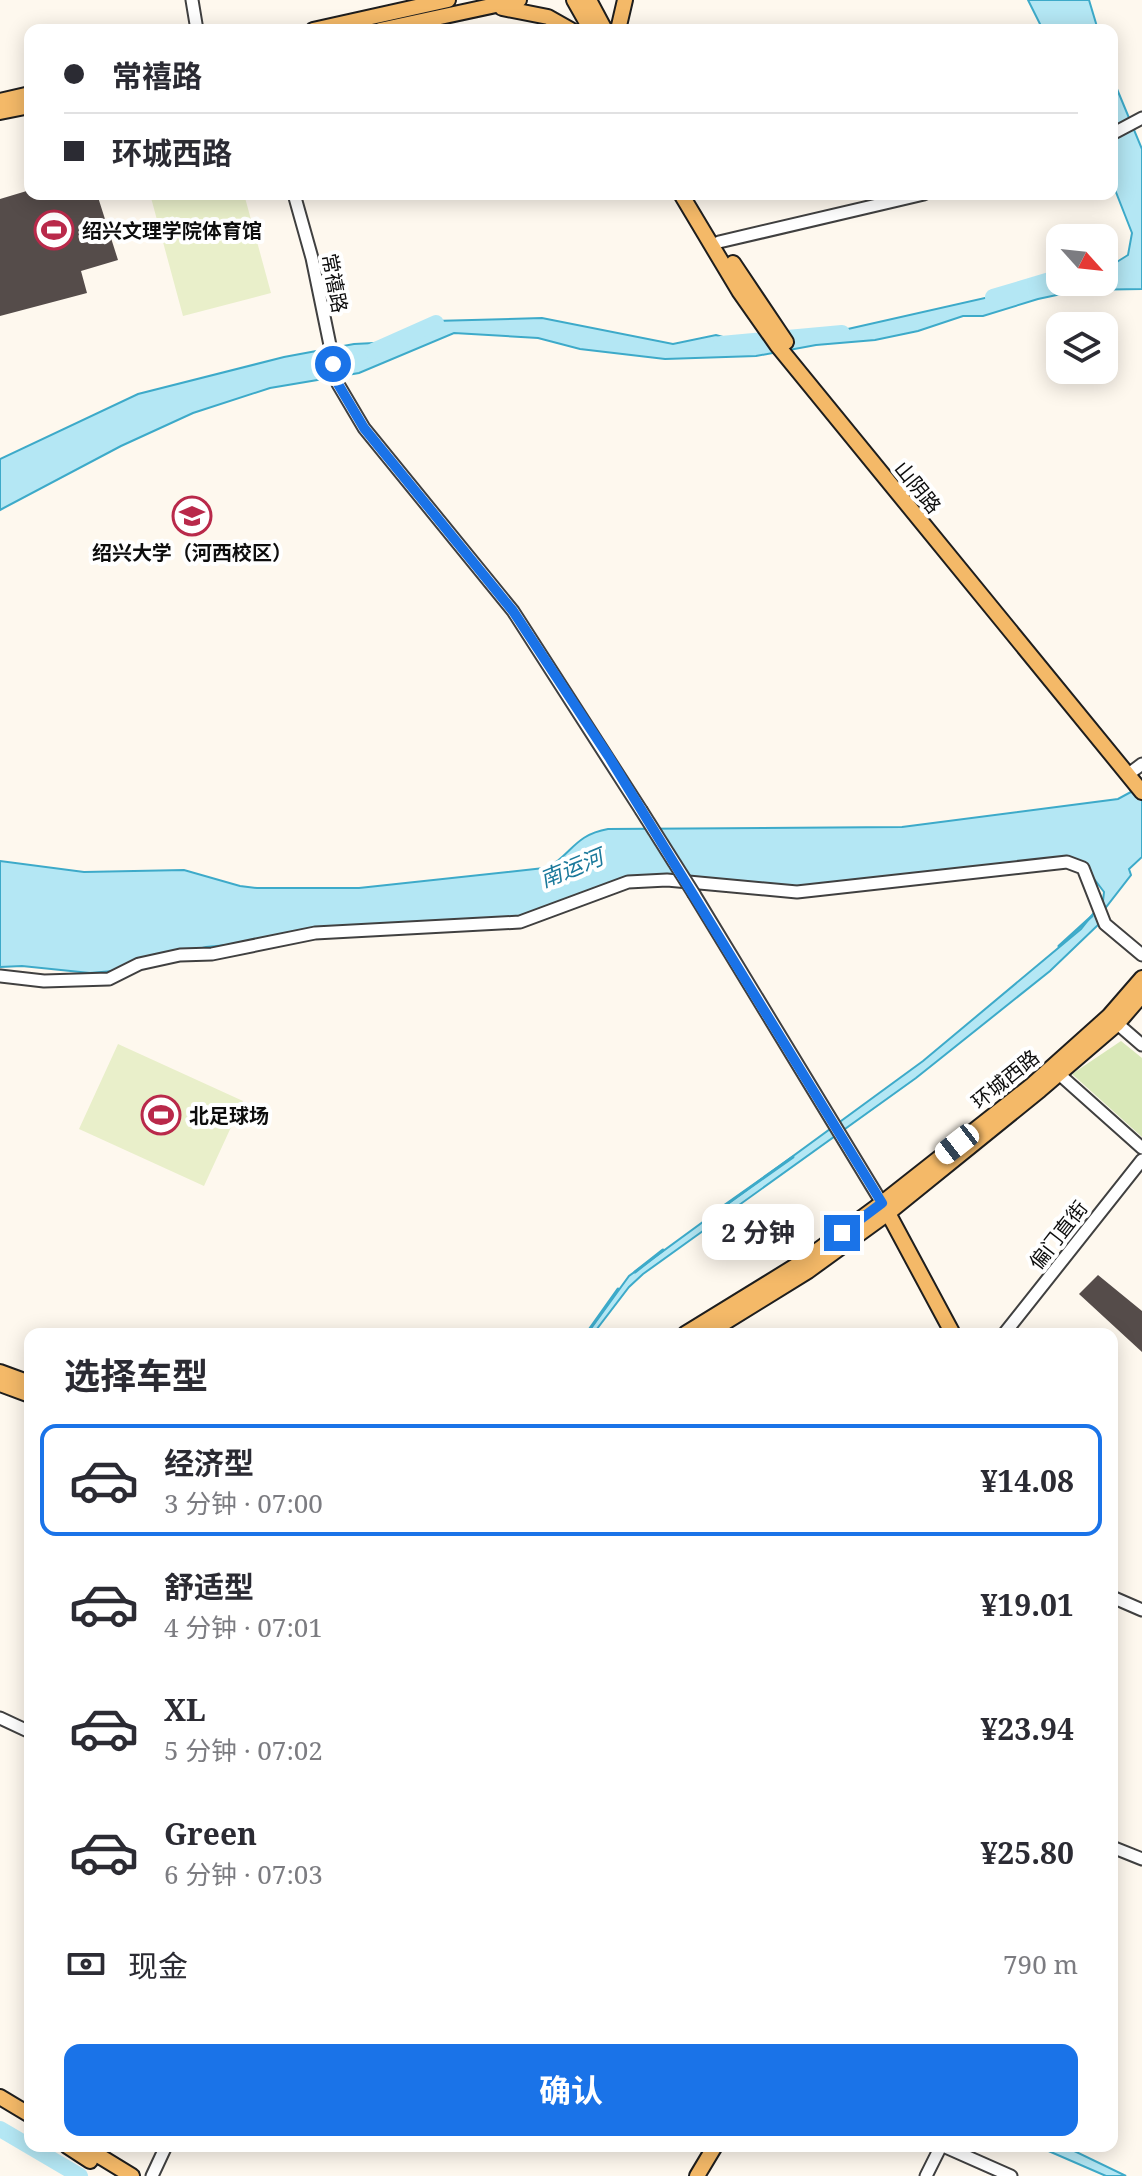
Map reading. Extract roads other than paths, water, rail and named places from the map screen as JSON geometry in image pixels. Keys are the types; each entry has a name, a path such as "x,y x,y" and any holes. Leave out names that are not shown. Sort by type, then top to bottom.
{"main road":[{"path":"340,24 448,0"},
{"path":"408,24 519,0"},
{"path":"574,0 588,24"},
{"path":"589,0 602,24"},
{"path":"619,24 625,0"},
{"path":"481,8 529,11 560,24"},
{"path":"0,101 24,95"},
{"path":"0,112 24,107"},
{"name":"山阴路","path":"685,200 778,340 1140,779"},
{"name":"山阴路","path":"695,200 778,340"},
{"name":"环城西路","path":"695,1328 885,1208 1059,1074 1113,1020 1142,978"},
{"name":"环城西路","path":"716,1328 808,1271 1142,995"},
{"path":"885,1208 950,1328"},
{"path":"0,1372 24,1381"},
{"path":"0,1384 24,1393"},
{"path":"0,2097 24,2111"},
{"path":"0,2106 24,2120"},
{"path":"77,2152 115,2176"},
{"path":"93,2152 132,2176"},
{"path":"697,2176 711,2152"}],"street":[{"path":"192,0 196,24"},
{"path":"1118,131 1142,118"},
{"name":"常禧路","path":"296,200 312,258 338,384 364,428 513,611 694,894 885,1208"},
{"path":"719,242 898,200"},
{"path":"0,976 44,981 109,979 139,964 180,955 212,954 315,933 520,922 628,882 667,880 797,892 1067,862 1083,868 1105,924 1142,955"},
{"path":"1113,1020 1142,1045"},
{"path":"1059,1074 1142,1148"},
{"name":"偏门直街","path":"1009,1328 1142,1160"},
{"path":"1118,1600 1142,1610"},
{"path":"0,1718 24,1729"},
{"path":"1118,1849 1142,1859"},
{"path":"152,2176 163,2152"},
{"path":"926,2176 939,2152"},
{"path":"956,2152 1011,2176"}],"water":[{"path":"1028,0 1089,0 1096,24 1040,24"},
{"path":"1118,91 1142,149 1142,289 1118,289 1118,261 1128,255 1132,233 1118,197"},
{"path":"1046,284 1046,296 1052,296 983,316 963,316 918,331 875,340 816,345 756,356 665,359 580,349 538,338 454,333 359,373 270,388 193,413 121,446 0,510 0,459 138,394 284,357 354,344 394,342 434,321 542,318 673,344 716,335 748,344 839,331"},
{"name":"南运河","path":"1142,786 1142,857 1129,869 1131,875 1097,919 1099,924 1050,971 916,1078 643,1274 598,1328 591,1328 629,1276 923,1061 1081,929 1103,901 1104,892 1082,863 803,888 651,880 547,914 206,947 113,971 90,973 22,966 0,967 0,861 84,872 184,870 257,888 359,888 544,868 560,859 586,836 608,829 902,827 1118,799"},
{"path":"1051,2152 1076,2152 1126,2176 1106,2176"}],"waterway":[{"path":"993,297 1046,281"},
{"path":"373,351 436,323"},
{"path":"721,344 842,333"},
{"path":"1059,946 1092,916"},
{"path":"711,1215 793,1157"},
{"path":"635,1272 663,1250"},
{"path":"590,1328 618,1289"},
{"path":"0,2129 24,2143"},
{"path":"39,2152 80,2176"}],"place":[{"name":"绍兴文理学院体育馆","path":"54,230"},
{"name":"绍兴大学（河西校区）","path":"192,516"},
{"name":"北足球场","path":"161,1115"}]}
